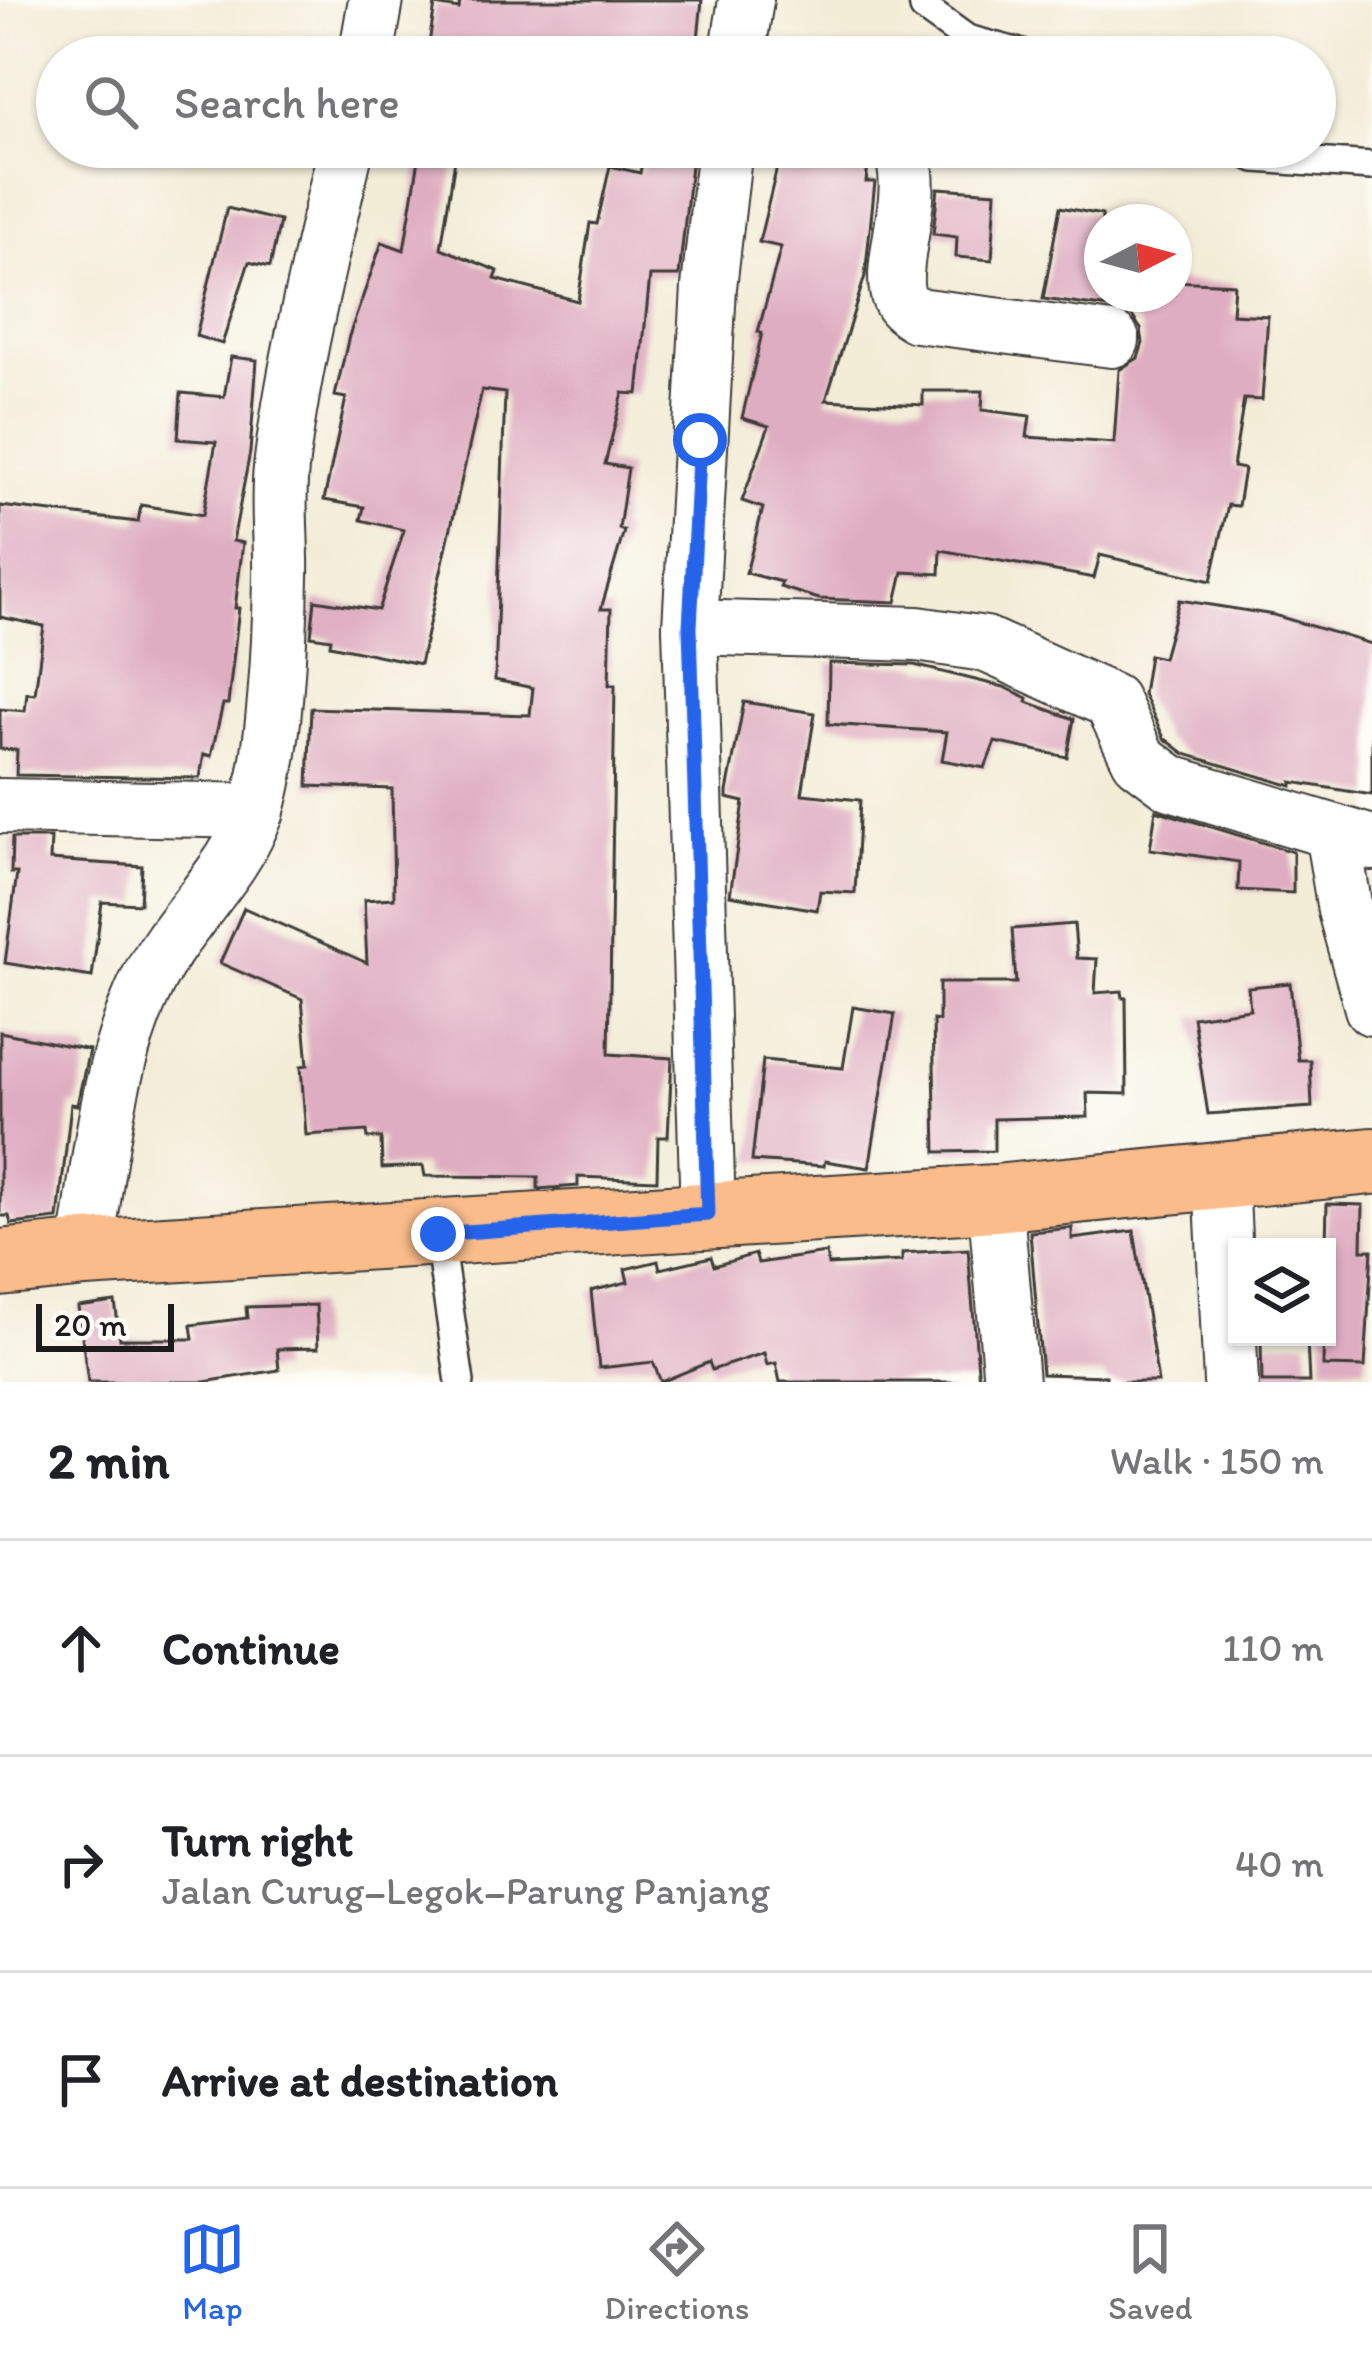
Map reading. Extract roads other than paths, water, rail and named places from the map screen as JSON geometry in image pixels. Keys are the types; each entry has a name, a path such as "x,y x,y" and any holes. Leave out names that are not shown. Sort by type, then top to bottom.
{"main road":[{"path":"0,1262 995,1198 1372,1162"}],"street":[{"path":"370,36 376,0"},
{"path":"740,36 746,0"},
{"path":"85,1254 112,1079 127,1030 150,976 242,841 256,811 269,741 281,581 280,471 314,275 341,168"},
{"path":"708,1214 690,627 709,287 723,168"},
{"path":"905,168 897,290 907,308 917,315 1112,340"},
{"path":"690,627 917,634 985,644 1112,701 1139,759 1171,783 1352,838 1338,877 1372,1008"},
{"path":"0,806 256,811"},
{"path":"1221,1177 1231,1382"},
{"path":"995,1198 1011,1382"}],"lane":[{"path":"923,0 924,8 963,36"},
{"path":"1336,164 1372,166"},
{"path":"438,1234 460,1382"}]}
